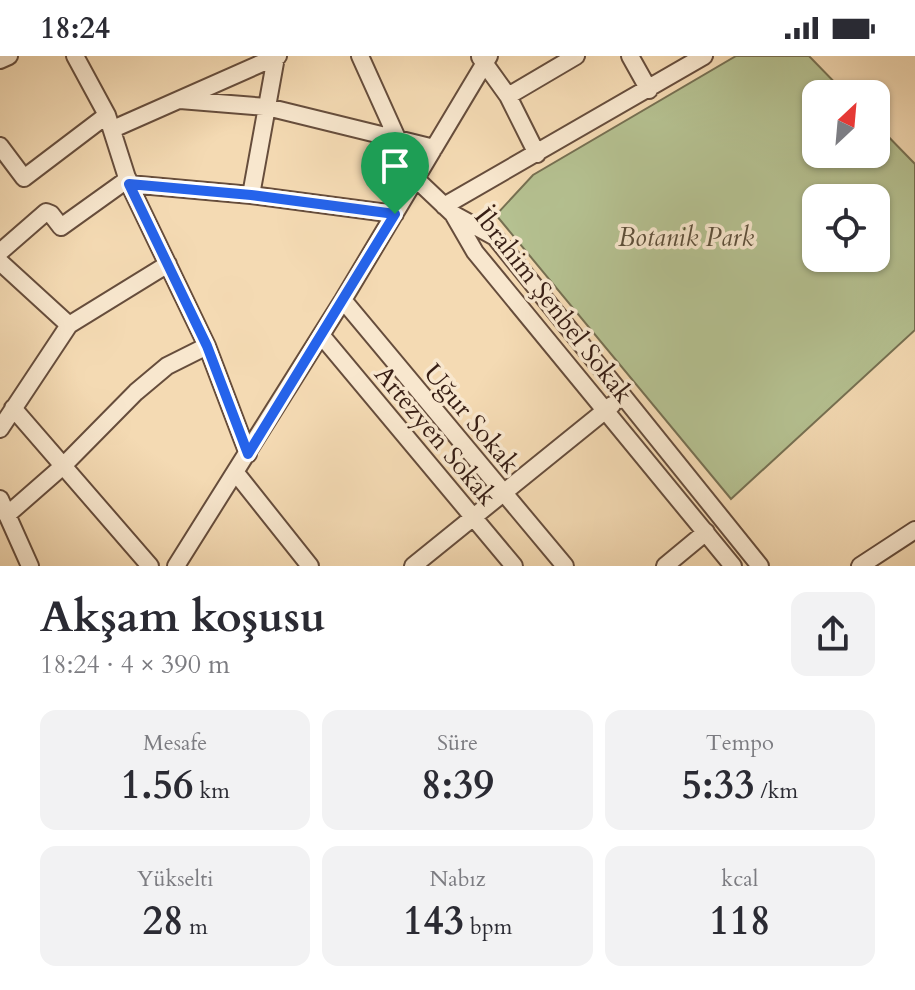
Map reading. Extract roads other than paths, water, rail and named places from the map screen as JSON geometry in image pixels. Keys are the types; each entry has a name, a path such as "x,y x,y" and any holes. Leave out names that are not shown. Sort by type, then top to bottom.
{"street":[{"path":"0,60 9,56"},
{"path":"75,56 110,122 128,182 207,346 248,454"},
{"path":"0,146 24,178 110,122 180,100 277,56"},
{"path":"251,195 277,56"},
{"path":"360,56 397,138"},
{"path":"508,96 576,56"},
{"path":"630,56 649,90"},
{"path":"416,179 448,210 704,56"},
{"path":"176,566 343,300 485,58 537,154"},
{"path":"180,100 267,107 434,148"},
{"path":"0,252 46,212 61,227 128,182 395,214"},
{"name":"İbrahim Şenbel Sokak","path":"448,210 495,237 760,566"},
{"name":"İbrahim Şenbel Sokak","path":"448,210 475,252 733,566"},
{"path":"0,262 69,325"},
{"path":"0,429 69,325 168,264"},
{"name":"Uğur Sokak","path":"343,300 565,566"},
{"name":"Artezyen Sokak","path":"321,335 514,566"},
{"path":"7,515 63,466 136,392 167,366 207,346"},
{"path":"413,566 623,397"},
{"path":"13,408 150,566"},
{"path":"236,473 310,566"},
{"path":"0,499 30,566"},
{"path":"665,566 706,532"},
{"path":"860,566 911,533"},
{"path":"878,566 911,533"}],"park label":[{"name":"Botanik Park","path":"686,237"}]}
